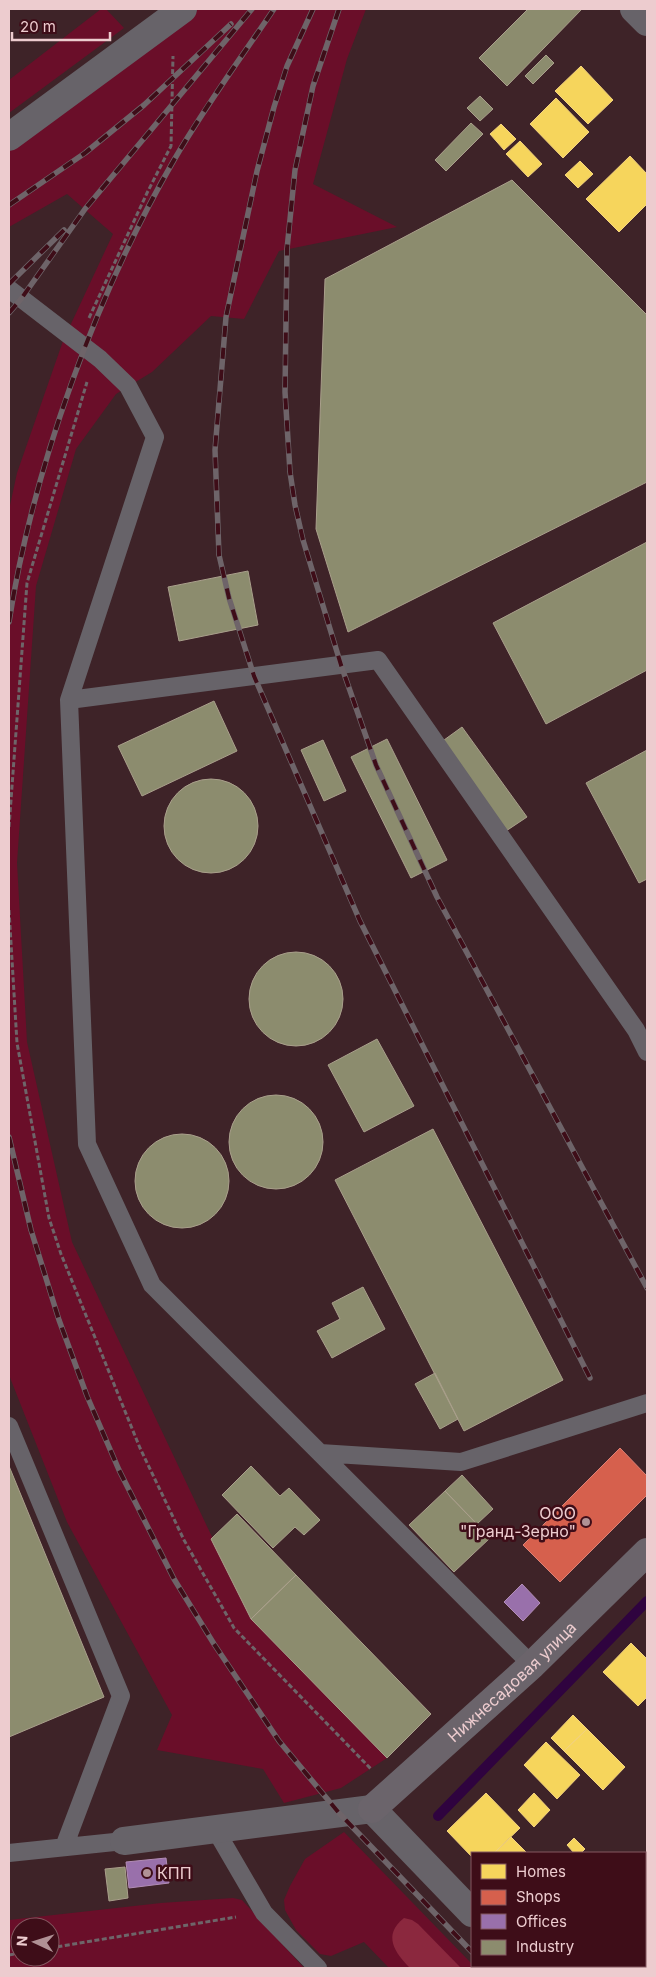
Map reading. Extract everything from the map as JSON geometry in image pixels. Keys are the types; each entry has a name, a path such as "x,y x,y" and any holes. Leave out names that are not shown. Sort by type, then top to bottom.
{"street":[{"path":"634,9 647,22"},
{"path":"9,137 178,13"},
{"name":"Нижнесадовая улица","path":"372,1809 532,1665 647,1552"},
{"path":"124,1841 372,1809 471,1912"}],"lane":[{"path":"9,289 100,359 128,386 155,437 69,700 87,1144 152,1285 532,1665"},
{"path":"69,700 378,660 636,1030 647,1052"},
{"path":"320,1453 461,1462 647,1403"},
{"path":"9,1426 121,1696 64,1847"},
{"path":"215,1829 264,1913 318,1968"},
{"path":"9,1853 124,1841"}],"path":[{"path":"9,827 27,583 88,378 70,361 147,193 171,146 178,13"},
{"path":"9,910 17,1042 50,1218 61,1254 140,1448 184,1540 234,1628 392,1791"},
{"path":"60,1946 264,1913"}],"shaded area":[{"path":"101,9 106,9 124,28 9,113 9,80"},
{"path":"196,9 366,9 347,59 313,184 397,227 279,251 244,319 211,316 152,372 116,394 76,449 36,586 17,863 27,1042 72,1242 251,1619 387,1758 341,1788 284,1803 263,1769 157,1750 172,1715 67,1522 9,1375 9,510 17,473 63,341 113,234 67,194 9,227 9,149"},
{"path":"344,1832 471,1963 471,1967 477,1968 389,1968 364,1942 331,1956 320,1954 296,1930 285,1910 284,1900 305,1859"},
{"path":"233,1898 242,1900 304,1968 9,1968 10,1920 10,1967 60,1967 60,1917 36,1917 161,1903"},
{"path":"404,1918 418,1924 461,1968 410,1968 396,1950 392,1937 397,1924"}],"building: Homes":[{"path":"581,66 613,100 588,124 555,91"},
{"path":"556,98 589,132 563,158 530,124"},
{"path":"501,124 516,139 504,150 490,134"},
{"path":"520,141 542,164 528,177 506,154"},
{"path":"630,156 647,174 647,204 619,232 586,199"},
{"path":"580,161 593,174 578,188 565,175"},
{"path":"631,1643 647,1659 647,1697 638,1706 603,1672"},
{"path":"573,1715 587,1729 564,1751 551,1738"},
{"path":"587,1729 625,1767 603,1790 564,1751"},
{"path":"546,1742 580,1775 557,1799 524,1765"},
{"path":"486,1793 520,1828 495,1852 471,1852 471,1856 447,1831"},
{"path":"534,1793 550,1810 534,1827 518,1810"},
{"path":"511,1837 526,1852 495,1852"},
{"path":"574,1838 585,1849 582,1852 573,1852 567,1845"},
{"path":"647,1903 646,1943 646,1904"}],"building: Shops":[{"path":"620,1448 647,1476 647,1495 560,1582 523,1545"},
{"path":"644,1967 643,1968 581,1968"}],"building: Offices":[{"path":"522,1584 540,1603 523,1621 504,1602"},
{"name":"КПП","path":"166,1858 169,1883 129,1888 126,1862"}],"building: Industry":[{"path":"528,9 582,9 507,86 479,58"},
{"path":"546,55 554,63 533,84 525,76"},
{"path":"480,96 493,109 480,121 467,108"},
{"path":"471,123 483,134 446,171 435,160"},
{"path":"512,180 647,315 647,482 348,632 316,529 325,279"},
{"path":"647,542 647,670 546,724 493,623"},
{"path":"248,571 258,625 179,641 168,587"},
{"path":"214,701 237,751 142,796 118,746"},
{"path":"462,727 527,817 497,837 433,748"},
{"path":"387,739 447,860 411,878 351,757"},
{"path":"323,740 346,791 324,801 301,750"},
{"path":"647,750 647,879 639,883 586,783"},
{"path":"211,779 229,782 244,793 255,808 258,826 255,844 244,859 229,870 211,873 193,870 178,859 167,844 164,826 167,808 178,793 193,782"},
{"path":"296,952 314,956 329,966 339,981 343,999 339,1017 329,1032 314,1042 296,1046 278,1042 263,1032 253,1017 249,999 253,981 263,966 278,956"},
{"path":"377,1039 414,1106 364,1132 328,1065"},
{"path":"276,1095 294,1099 309,1109 319,1124 323,1142 319,1160 309,1175 294,1185 276,1189 258,1185 243,1175 233,1160 229,1142 233,1124 243,1109 258,1099"},
{"path":"433,1129 563,1380 464,1431 335,1180"},
{"path":"182,1134 200,1137 215,1148 226,1163 229,1181 226,1199 215,1214 200,1225 182,1228 164,1225 149,1214 138,1199 135,1181 138,1163 149,1148 164,1137"},
{"path":"363,1287 385,1329 332,1358 317,1331 340,1319 332,1303"},
{"path":"435,1373 458,1419 440,1429 415,1384"},
{"path":"9,1466 104,1697 9,1737"},
{"path":"251,1466 280,1496 289,1488 320,1520 304,1535 295,1527 273,1548 222,1495"},
{"path":"462,1475 493,1509 477,1524 445,1491"},
{"path":"445,1491 490,1538 454,1572 409,1525"},
{"path":"237,1514 296,1575 251,1619 211,1539"},
{"path":"296,1575 431,1714 387,1758 251,1619"},
{"path":"125,1867 128,1898 109,1901 105,1869"}],"waterway":[{"path":"438,1816 647,1601"}],"railway":[{"path":"9,313 85,209 252,9"},
{"path":"9,622 20,563 51,444 71,384 119,267 174,160 274,9"},
{"path":"313,9 287,66 274,107 257,171 226,317 215,450 219,555 229,598 254,676 360,921 590,1378"},
{"path":"339,9 313,86 295,170 287,249 285,392 290,472 303,540 341,665 376,765 437,897 647,1288"},
{"path":"9,205 85,153 144,105 231,24"},
{"path":"9,284 64,230"},
{"path":"9,1137 31,1230 59,1320 87,1396 119,1470 174,1579 214,1644 279,1741 339,1813 471,1951"}],"place":[{"name":"ООО \"Гранд-Зерно\"","path":"586,1522"},
{"name":"КПП","path":"147,1873"}]}
